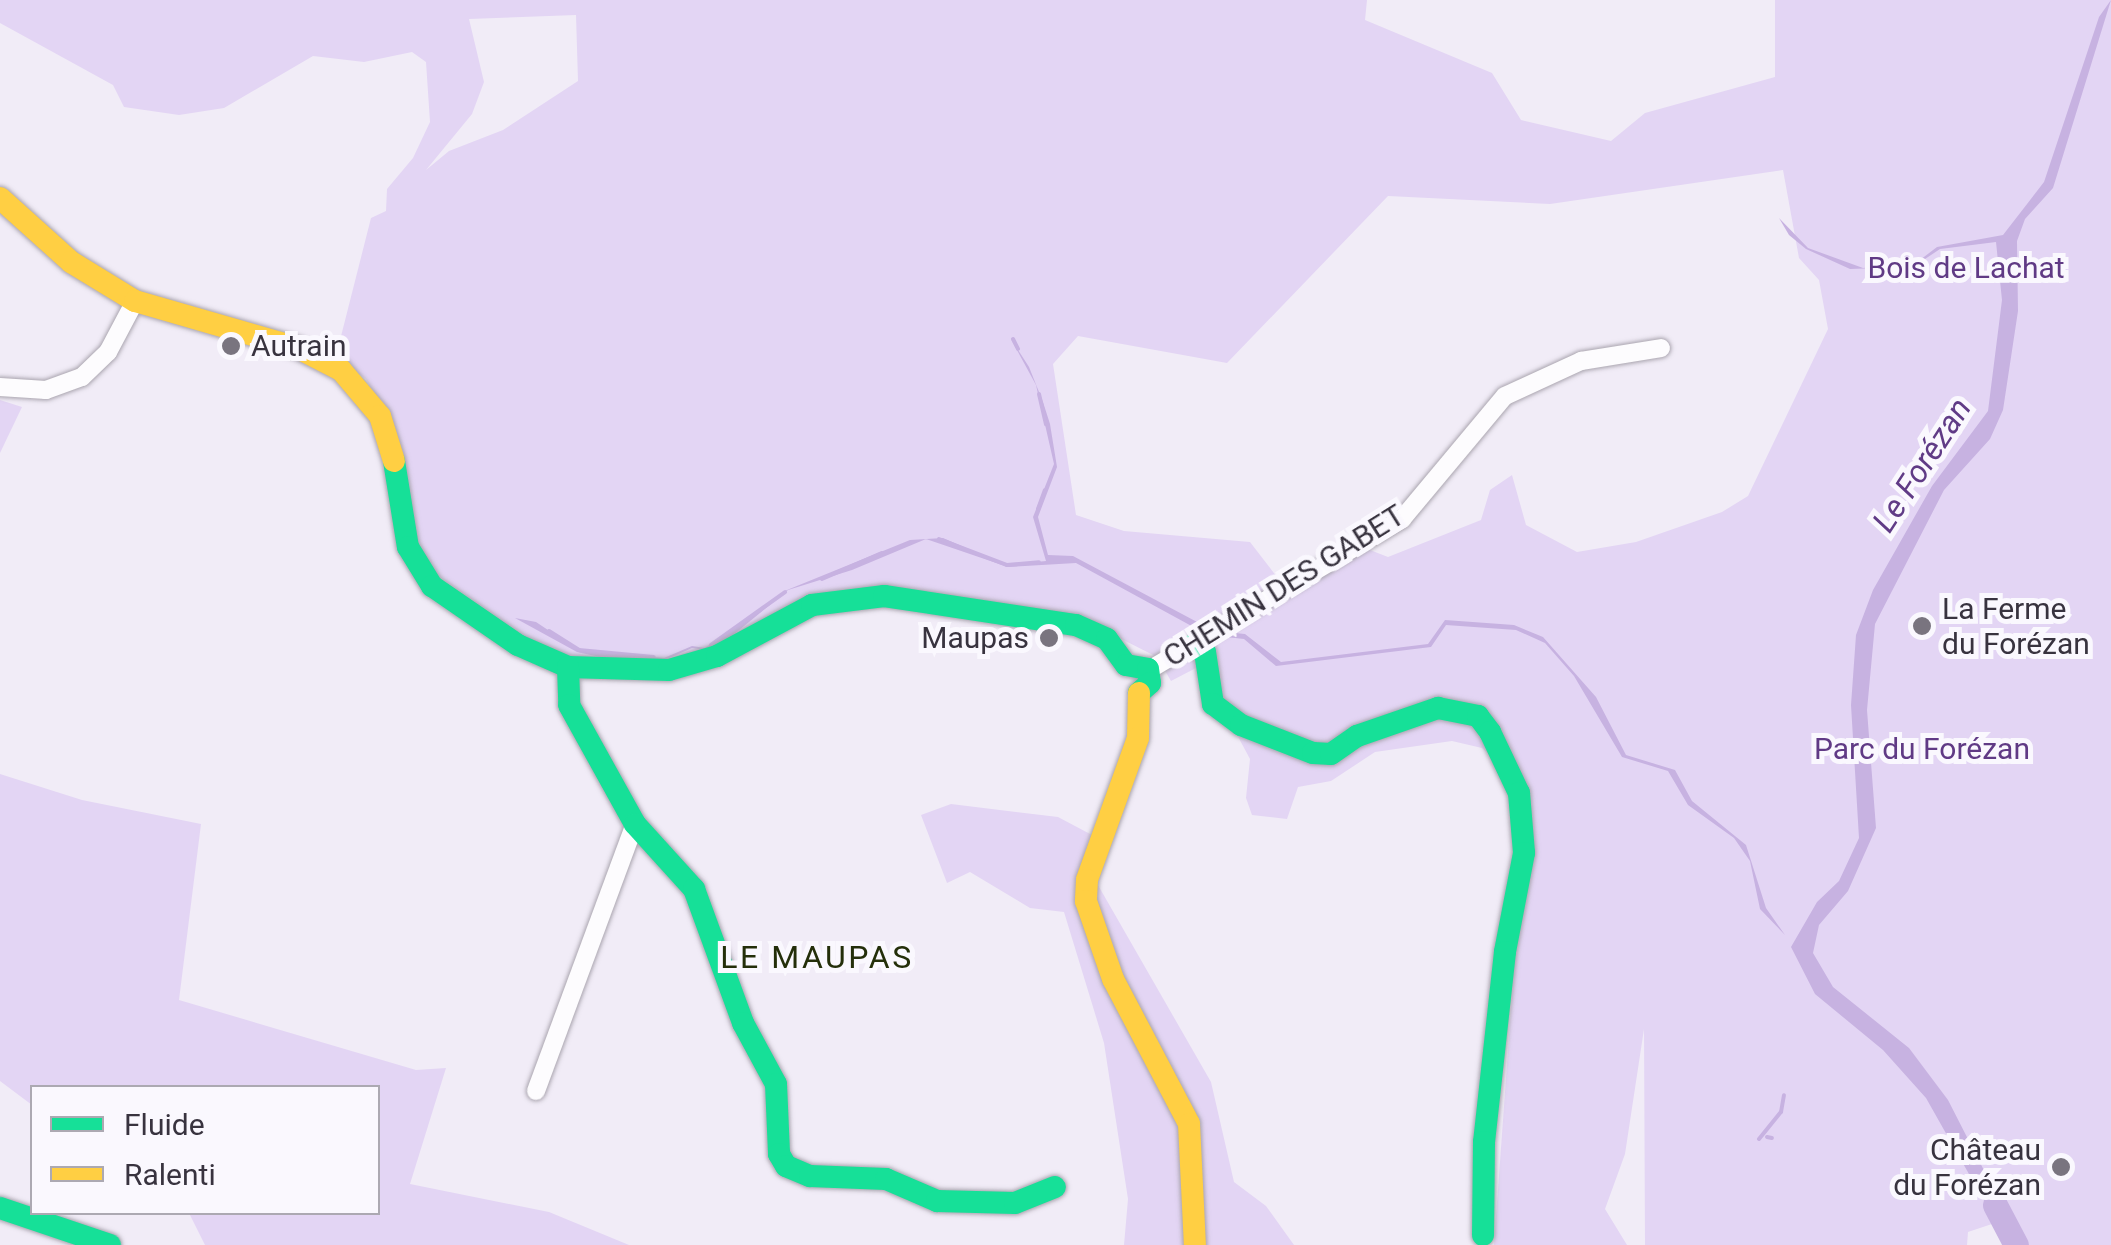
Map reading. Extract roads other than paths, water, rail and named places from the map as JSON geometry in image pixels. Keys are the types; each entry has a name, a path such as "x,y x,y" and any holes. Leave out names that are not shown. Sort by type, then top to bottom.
{"street":[{"path":"0,198 71,262 135,301 298,348 341,370 380,416 408,547 432,586 518,645 568,668 669,670 717,656 812,605 884,596 1076,625 1107,639 1138,668 1122,684 1139,693 1138,738 1088,880 1086,902 1113,980 1189,1124 1195,1245"},
{"path":"0,388 46,390 82,377 108,352 135,301"},
{"name":"CHEMIN DES GABET","path":"1138,668 1202,636 1402,519 1505,396 1582,361 1661,348"},
{"path":"1202,636 1214,704 1240,725 1313,753 1330,754 1357,736 1438,708 1478,716 1490,732 1519,793 1524,853 1484,1142 1483,1235"},
{"path":"568,668 569,705 635,824 694,889 743,1022 776,1084 779,1154 786,1166 810,1176 886,1179 937,1201 1015,1203 1055,1187"},
{"path":"536,1091 635,824"},
{"path":"0,1208 110,1245"}],"waterway":[{"path":"1013,339 1018,349"},
{"path":"1039,394 1046,424"},
{"path":"1038,509 1045,490"},
{"path":"939,539 1007,565 1039,562"},
{"path":"822,579 882,553"},
{"path":"711,645 785,592"},
{"path":"549,631 579,650 654,657"},
{"path":"1759,1139 1781,1112 1784,1095"},
{"path":"1767,1137 1772,1138"},
{"name":"Le Forézan","path":"1995,1205 2016,1245"}],"place":[{"name":"Autrain","path":"231,346"},
{"name":"La Ferme du Forézan","path":"1922,626"},
{"name":"Maupas","path":"1049,638"},
{"name":"Château du Forézan","path":"2061,1167"}],"district":[{"name":"LE MAUPAS","path":"817,957"}],"park label":[{"name":"Bois de Lachat","path":"1966,268"},
{"name":"Parc du Forézan","path":"1922,749"}]}
